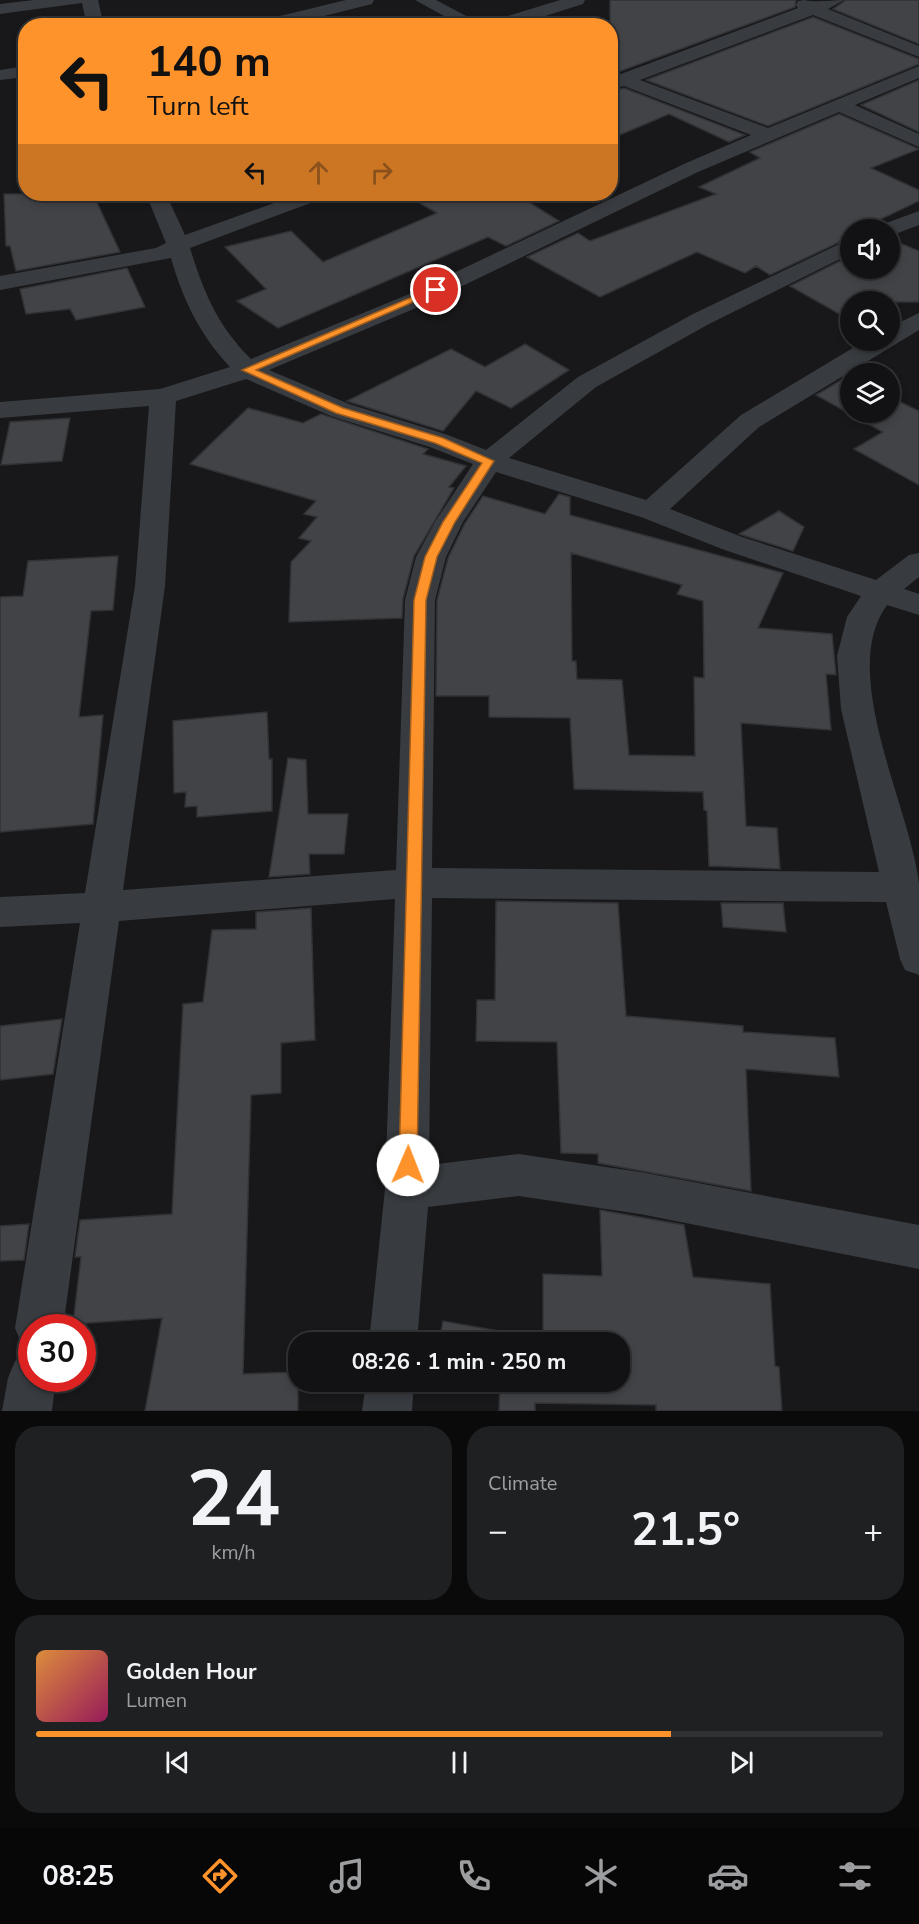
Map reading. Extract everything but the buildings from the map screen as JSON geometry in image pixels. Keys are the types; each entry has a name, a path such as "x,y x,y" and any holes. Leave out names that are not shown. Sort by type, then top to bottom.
{"street":[{"path":"0,9 76,0"},
{"path":"90,0 94,18"},
{"path":"293,18 366,0"},
{"path":"423,0 460,18"},
{"path":"520,18 577,0"},
{"path":"791,0 919,52"},
{"path":"618,83 816,10 836,0"},
{"path":"0,410 164,397 247,370 416,300 691,168 919,71"},
{"path":"0,75 18,72"},
{"path":"618,83 768,135"},
{"path":"840,105 919,141"},
{"path":"159,201 178,245 193,295 219,341 247,370 340,410 439,441 489,461 651,511 732,543 919,605"},
{"path":"0,283 162,254 178,245 298,201"},
{"path":"900,226 919,217"},
{"path":"394,1332 407,1189 420,600 431,557 449,522 489,461 587,382 701,319 840,251"},
{"path":"900,331 919,320"},
{"path":"651,511 750,421 866,351"},
{"path":"41,1314 104,907 150,586 164,397"},
{"path":"919,562 880,593 862,617 854,656 858,709 919,959"},
{"path":"0,912 104,907 413,883 900,887"},
{"path":"407,1189 519,1175 640,1192 919,1247"},
{"path":"27,1411 30,1392"},
{"path":"387,1411 389,1392"}],"route":[{"path":"408,1165 420,600 431,557 449,522 489,461 439,441 340,410 247,370 436,290"}]}
